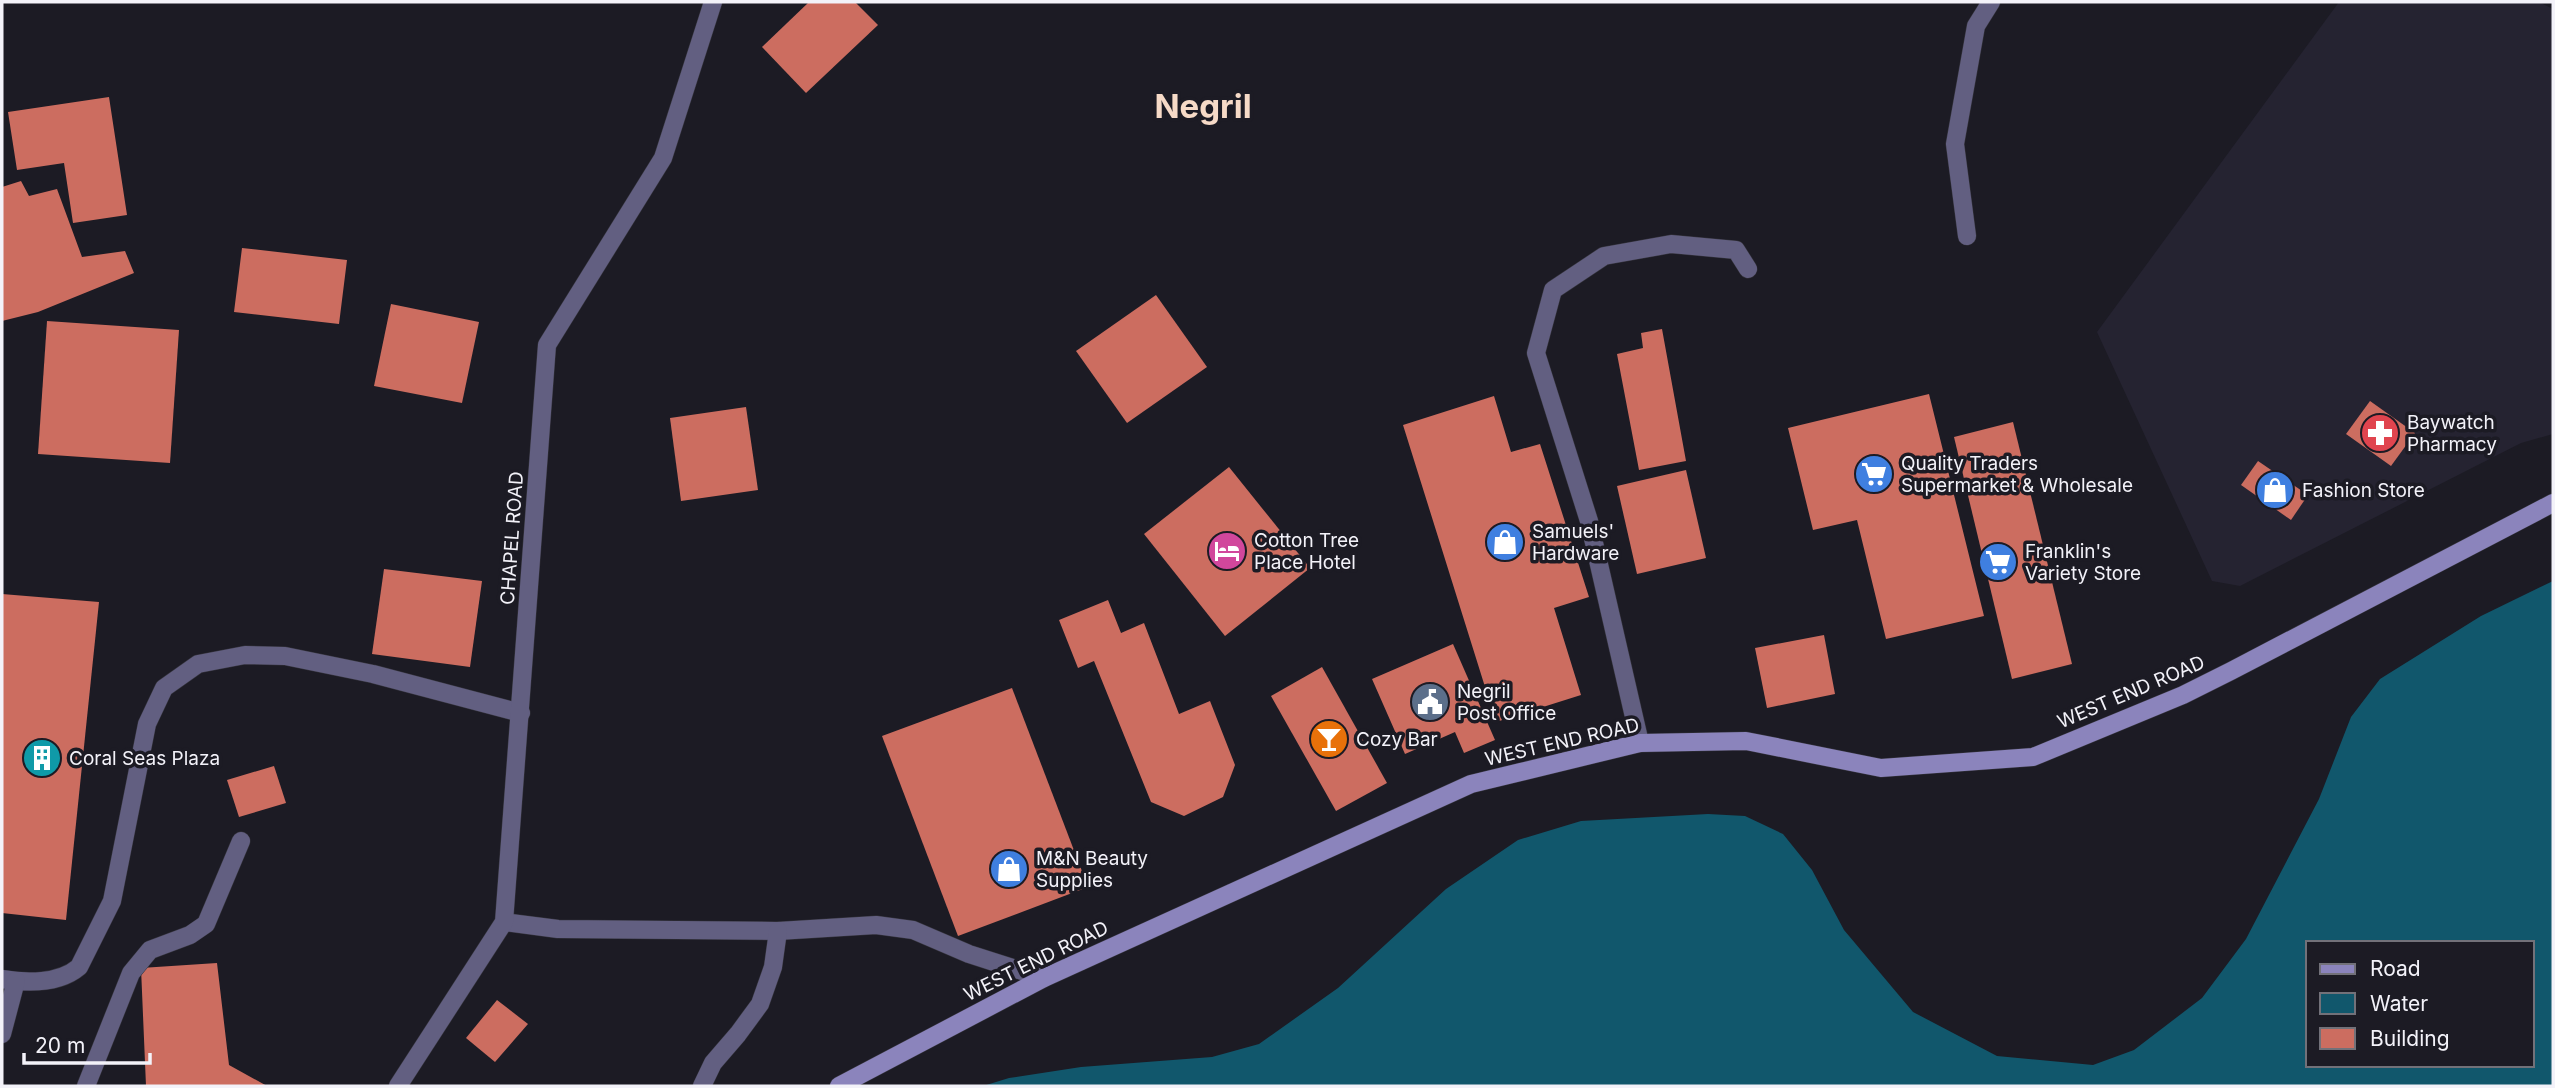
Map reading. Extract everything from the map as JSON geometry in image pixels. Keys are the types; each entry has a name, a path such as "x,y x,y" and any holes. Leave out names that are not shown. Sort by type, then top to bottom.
{"main road":[{"name":"WEST END ROAD","path":"839,1086 1044,978 1471,783 1640,743 1746,741 1881,768 2033,757 2183,695 2553,503"}],"street":[{"name":"CHAPEL ROAD","path":"398,1086 504,922 547,345 663,158 713,2"},
{"path":"1967,236 1955,144 1976,26 1991,2"},
{"path":"1640,743 1589,522 1536,353 1553,290 1604,256 1671,244 1736,250 1748,269"},
{"path":"2,1034 9,980 54,979 70,975 79,967 112,901 147,724 163,688 198,664 245,655 285,656 373,674 521,713"},
{"path":"86,1086 131,973 150,950 190,935 206,924 241,841"},
{"path":"504,922 558,929 778,931 876,925 914,930 969,954 1044,978"},
{"path":"702,1086 713,1063 760,1004 773,967 778,931"}],"shaded area":[{"path":"2339,2 2539,2 2553,9 2553,434 2521,443 2240,586 2212,581 2097,332"}],"water":[{"path":"2553,581 2553,1086 983,1086 1009,1078 1081,1067 1212,1057 1259,1044 1338,988 1446,889 1518,840 1581,821 1708,814 1745,816 1783,834 1812,870 1844,930 1913,1012 1997,1056 2093,1065 2134,1050 2202,998 2246,939 2319,799 2351,717 2380,679 2481,616"}],"building":[{"path":"809,2 855,2 878,25 806,93 762,47"},
{"path":"109,97 127,215 73,223 64,163 17,170 8,112"},
{"path":"21,181 29,196 57,189 82,257 125,251 134,273 38,312 2,321 2,187"},
{"path":"242,248 347,260 339,324 234,312"},
{"path":"1156,295 1207,367 1127,423 1076,351"},
{"path":"391,304 479,322 462,403 374,386"},
{"path":"47,321 179,330 170,463 38,454"},
{"path":"1662,329 1686,461 1639,470 1617,354 1643,348 1641,333"},
{"name":"Quality Traders Supermarket & Wholesale","path":"1929,394 1984,616 1886,639 1857,520 1813,530 1788,428"},
{"name":"Samuels' Hardware","path":"1494,396 1511,452 1540,444 1589,597 1554,608 1581,695 1496,722 1403,425"},
{"name":"Baywatch Pharmacy","path":"2370,401 2415,433 2391,466 2346,434"},
{"path":"746,407 758,490 681,501 670,418"},
{"path":"2013,422 2072,664 2012,679 1954,437"},
{"name":"Fashion Store","path":"2258,461 2308,495 2291,520 2241,485"},
{"name":"Cotton Tree Place Hotel","path":"1229,467 1310,568 1225,636 1144,534"},
{"path":"1686,470 1706,558 1637,574 1617,486"},
{"path":"384,569 482,581 470,667 372,654"},
{"name":"Coral Seas Plaza","path":"2,594 99,602 66,920 2,913"},
{"path":"1108,600 1121,633 1144,623 1179,714 1210,701 1235,765 1223,797 1184,816 1151,802 1094,661 1078,668 1059,620"},
{"path":"1824,635 1835,694 1767,708 1755,648"},
{"name":"Negril Post Office","path":"1453,644 1495,740 1464,753 1455,732 1405,754 1372,679"},
{"name":"Cozy Bar","path":"1322,667 1387,783 1336,811 1271,696"},
{"path":"1012,688 1088,887 958,936 882,736"},
{"path":"274,766 286,803 239,817 227,780"},
{"path":"217,963 229,1065 267,1086 146,1086 141,968"},
{"path":"497,1000 528,1024 495,1062 466,1038"}],"place":[{"name":"Baywatch Pharmacy","path":"2380,433"},
{"name":"Quality Traders Supermarket & Wholesale","path":"1874,474"},
{"name":"Fashion Store","path":"2275,490"},
{"name":"Samuels' Hardware","path":"1505,542"},
{"name":"Cotton Tree Place Hotel","path":"1227,551"},
{"name":"Franklin's Variety Store","path":"1998,562"},
{"name":"Negril Post Office","path":"1430,702"},
{"name":"Cozy Bar","path":"1329,739"},
{"name":"Coral Seas Plaza","path":"42,758"},
{"name":"M&N Beauty Supplies","path":"1009,869"}],"district":[{"name":"Negril","path":"1203,106"}]}
